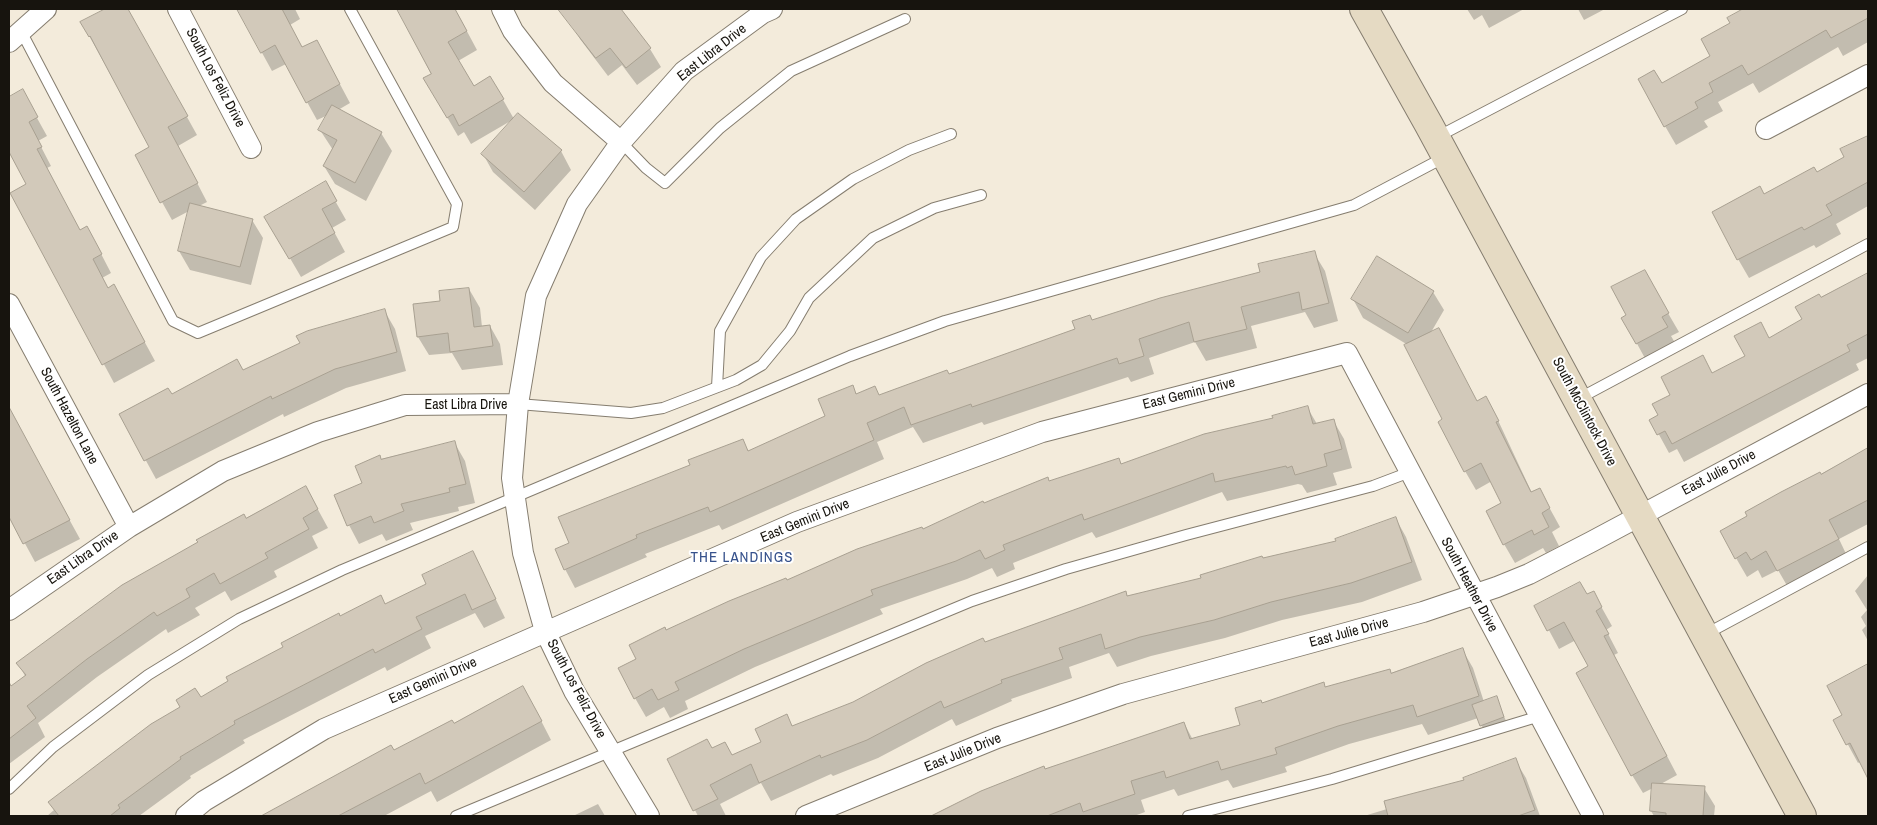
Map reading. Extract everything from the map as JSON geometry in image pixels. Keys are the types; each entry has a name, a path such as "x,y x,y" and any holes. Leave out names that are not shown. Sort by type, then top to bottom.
{"main road":[{"name":"South McClintock Drive","path":"1364,9 1441,147 1802,816"}],"street":[{"path":"15,37 46,9"},
{"name":"South Los Feliz Drive","path":"178,9 251,148"},
{"path":"502,9 514,31 553,83 620,142"},
{"name":"East Libra Drive","path":"9,610 129,527 224,471 318,432 406,405 518,404 536,296 577,204 620,142 684,72 763,13 772,9"},
{"path":"1766,129 1868,75"},
{"name":"South Hazelton Lane","path":"9,304 129,527"},
{"name":"South Heather Drive","path":"1347,353 1593,816"},
{"name":"East Gemini Drive","path":"186,816 204,801 324,729 797,522 1042,432 1347,353"},
{"name":"East Julie Drive","path":"806,816 997,738 1122,694 1414,615 1475,596 1529,574 1868,394"},
{"name":"South Los Feliz Drive","path":"518,404 512,478 523,553 545,631 574,691 649,816"}],"lane":[{"path":"15,37 173,321 198,333 453,227 457,204 350,9"},
{"path":"9,789 53,747 148,675 239,619 342,570 850,356 936,324 1354,205 1441,147 1682,9"},
{"path":"620,142 665,184 720,128 791,71 905,19"},
{"path":"717,386 720,331 739,294 766,250 796,219 853,179 910,150 952,134"},
{"path":"518,404 631,412 663,408 736,380 762,365 790,330 809,298 873,238 934,208 981,195"},
{"path":"1577,400 1868,244"},
{"path":"456,816 972,601 1066,569 1186,535 1373,486 1410,472"},
{"path":"1704,635 1868,547"},
{"path":"1188,816 1332,779 1540,716"}],"building":[{"path":"105,9 128,9 188,116 168,127 198,183 160,203 135,155 149,147 90,36 80,22"},
{"path":"237,9 282,9 302,47 317,40 340,84 306,103 275,45 261,53"},
{"path":"397,9 455,9 467,31 448,42 474,86 490,76 504,99 459,126 453,114 447,118 423,78 431,74"},
{"path":"558,9 621,9 651,48 626,68 610,48 596,58"},
{"path":"1743,9 1868,9 1868,18 1831,38 1826,30 1748,75 1742,65 1709,83 1713,92 1695,102 1698,108 1664,127 1638,79 1654,70 1662,83 1710,56 1701,39 1730,23 1727,18"},
{"path":"23,89 38,117 29,122 42,147 37,149 80,230 87,226 102,254 93,259 108,288 114,284 145,342 102,365 10,193 26,184 9,152 9,97"},
{"path":"332,105 382,132 355,183 323,166 337,140 318,130"},
{"path":"518,113 562,150 524,192 481,154"},
{"path":"1868,136 1868,182 1826,205 1832,215 1804,230 1802,227 1737,260 1712,212 1760,186 1764,194 1814,167 1817,172 1844,157 1840,149"},
{"path":"326,181 337,201 322,209 335,233 289,259 264,217"},
{"path":"190,203 253,219 240,267 178,251"},
{"path":"1315,251 1329,303 1302,310 1299,292 1241,307 1247,329 1194,342 1189,322 1139,339 1144,356 1119,364 1117,358 972,407 971,404 911,425 904,407 867,423 874,440 710,512 708,507 636,535 637,538 564,570 555,549 569,543 558,517 690,465 688,460 743,439 748,451 825,416 818,399 853,385 856,394 875,386 879,395 947,370 949,374 1075,329 1072,321 1090,315 1092,320 1160,298 1260,272 1258,264"},
{"path":"1377,256 1434,291 1408,333 1351,299"},
{"path":"1645,270 1669,313 1662,317 1668,327 1636,344 1621,318 1626,315 1611,287"},
{"path":"1868,273 1868,334 1847,345 1850,351 1672,444 1665,431 1657,435 1649,420 1658,415 1652,404 1670,395 1661,377 1703,355 1712,373 1745,356 1734,336 1761,322 1769,338 1802,319 1795,307 1819,294 1821,297"},
{"path":"469,288 474,327 490,325 493,346 450,352 448,333 417,337 413,304 440,301 439,291"},
{"path":"385,309 397,352 335,369 272,399 271,396 144,461 119,414 168,388 172,394 237,359 243,370 300,343 296,336 307,331"},
{"path":"1439,328 1477,401 1486,396 1499,421 1496,422 1531,492 1540,488 1550,508 1542,513 1549,527 1534,535 1532,530 1503,545 1486,511 1501,503 1481,463 1464,472 1438,422 1442,419 1404,345"},
{"path":"1308,406 1313,424 1334,419 1342,449 1324,454 1327,466 1295,475 1292,466 1287,468 1286,466 1215,482 1213,473 1084,520 1082,514 1003,545 1005,550 985,559 980,550 956,561 871,590 873,595 744,649 675,682 679,690 658,700 652,689 634,699 618,668 636,659 629,645 665,627 666,630 729,601 786,578 787,580 857,549 922,527 923,529 983,501 984,503 1048,477 1049,481 1119,458 1121,464 1204,434 1273,418 1272,416"},
{"path":"9,407 70,520 23,544 9,517"},
{"path":"455,441 466,484 449,488 450,492 401,504 404,511 374,523 371,516 347,526 334,495 362,483 355,466 380,455 381,459"},
{"path":"1868,448 1868,500 1829,520 1839,539 1777,571 1766,551 1751,560 1746,552 1735,559 1720,531 1747,516 1745,512"},
{"path":"306,486 318,509 303,518 309,529 265,553 268,558 220,584 214,573 186,589 190,597 157,616 154,612 87,659 27,706 36,718 9,739 9,682 11,686 26,675 16,663 122,585 198,542 196,540 244,514 246,518"},
{"path":"1396,517 1412,562 1351,583 1271,602 1214,620 1140,637 1105,649 1101,634 1059,648 1063,659 1001,680 1002,683 944,708 941,701 867,740 821,758 820,755 759,783 751,764 710,785 718,799 693,811 667,759 707,739 712,748 725,742 732,755 761,742 755,729 787,714 792,726 853,702 926,663 983,638 985,642 1126,591 1127,596 1201,578 1200,575 1262,556 1263,558 1336,541 1335,539"},
{"path":"473,551 496,599 472,610 465,594 416,617 422,629 375,653 373,649 234,721 235,724 180,757 181,759 118,805 120,808 110,816 59,816 48,802 151,724 180,707 176,700 195,688 201,697 228,681 226,677 283,647 281,643 339,613 340,616 381,595 385,604 426,584 422,575"},
{"path":"1580,582 1587,594 1594,591 1602,607 1596,611 1609,634 1604,636 1667,756 1631,776 1576,673 1588,666 1564,622 1547,631 1534,606"},
{"path":"1463,648 1479,696 1417,717 1413,705 1338,726 1275,748 1277,754 1221,770 1218,761 1166,778 1164,771 1131,781 1135,794 1083,812 1080,803 1047,816 931,816 981,791 1044,766 1045,769 1184,722 1190,739 1240,725 1235,708 1261,700 1262,703 1324,682 1325,687 1390,669 1391,673"},
{"path":"1868,664 1868,779 1850,743 1846,745 1833,720 1842,715 1827,686"},
{"path":"523,686 542,721 425,784 420,773 338,816 261,816 391,745 394,750 452,720 454,723"},
{"path":"1497,696 1504,717 1480,726 1472,705"},
{"path":"1516,758 1535,810 1518,816 1388,816 1384,801 1464,780 1463,778"},
{"path":"1652,783 1705,786 1703,816 1666,816 1666,813 1650,811"}],"district":[{"name":"THE LANDINGS","path":"742,558"}]}
